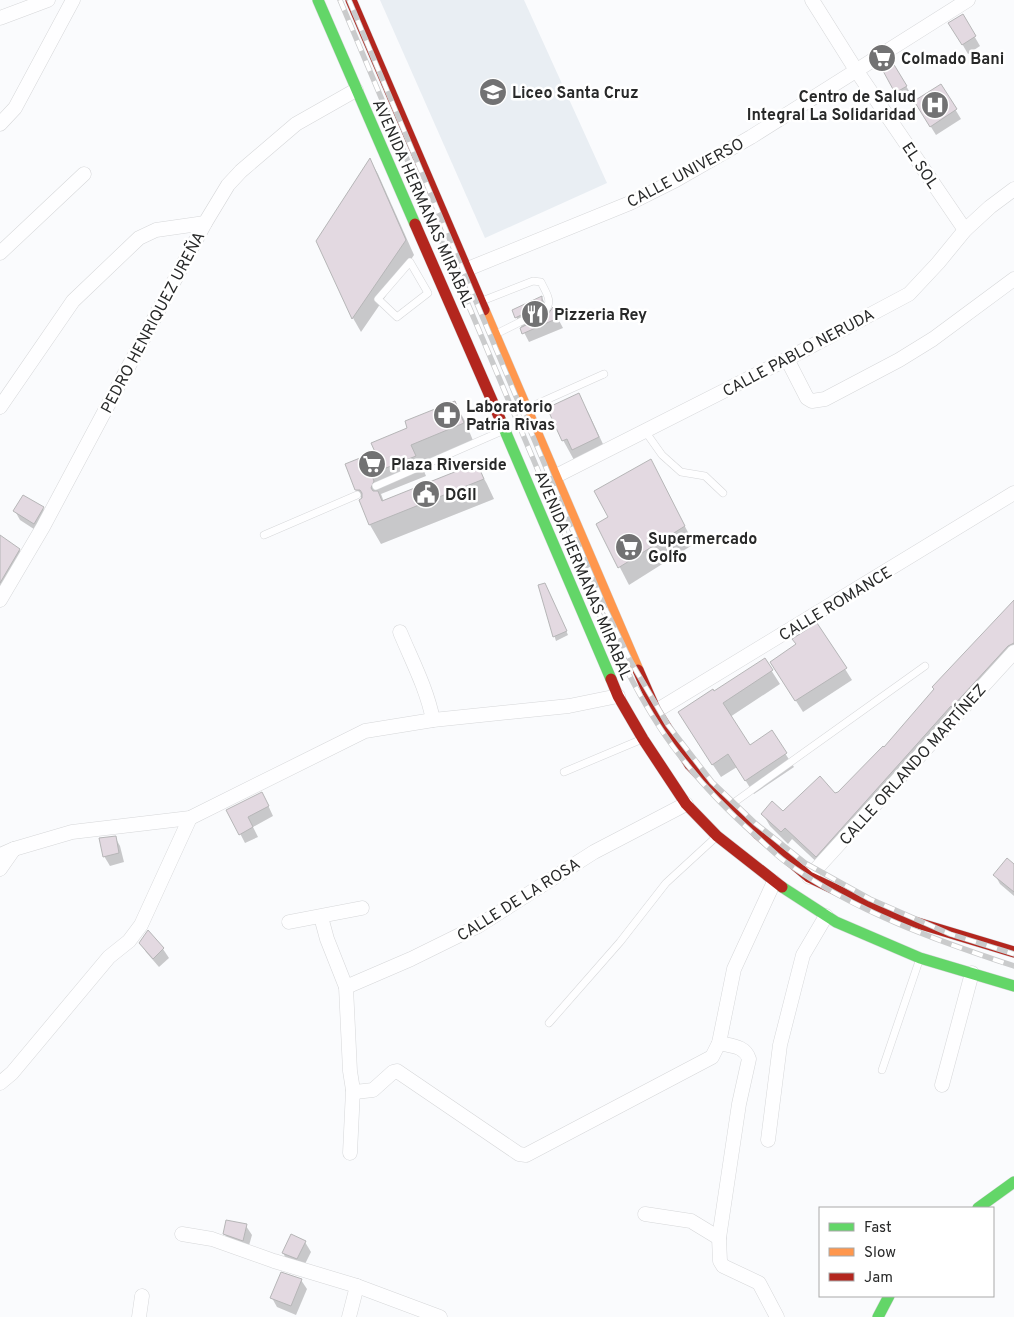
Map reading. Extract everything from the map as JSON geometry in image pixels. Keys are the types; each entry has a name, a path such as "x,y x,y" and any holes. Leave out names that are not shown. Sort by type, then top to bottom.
{"main road":[{"name":"AVENIDA HERMANAS MIRABAL","path":"318,0 505,430 618,696 643,739 686,804 717,836 774,882 836,922 920,958 1014,986"},
{"name":"AVENIDA HERMANAS MIRABAL","path":"351,0 525,410 656,711 690,765 758,834 809,877 870,906 901,918 1014,952"},
{"path":"979,1207 1014,1182"},
{"path":"878,1317 888,1297"}],"street":[{"path":"0,18 48,0"},
{"path":"0,124 15,108 73,0"},
{"name":"EL SOL","path":"812,0 856,70 965,230"},
{"name":"CALLE UNIVERSO","path":"466,270 630,203 676,180 751,137 968,0"},
{"name":"PEDRO HENRIQUEZ UREÑA","path":"0,600 43,527 205,223 228,185 240,171 296,124 356,90"},
{"path":"0,253 84,174"},
{"name":"CALLE PABLO NERUDA","path":"554,477 787,359 909,294 965,230 990,207 1014,189"},
{"path":"0,407 74,301 139,238 156,230 205,223"},
{"path":"787,359 806,398 812,401 826,399 899,360 934,338 1014,279"},
{"name":"CALLE ROMANCE","path":"656,711 1014,493"},
{"path":"400,632 425,691 433,720"},
{"name":"CALLE ORLANDO MARTÍNEZ","path":"809,877 1014,652"},
{"path":"0,855 14,848 72,832 190,818 364,731 433,720 569,706 618,696"},
{"name":"CALLE DE LA ROSA","path":"346,987 411,960 478,926 594,852 686,804"},
{"path":"0,1083 12,1073 109,957 129,941 142,925 190,818"},
{"path":"0,869 14,848"},
{"path":"353,1090 355,1092 371,1091 393,1072 397,1071 524,1156 712,1057 719,1043 734,969 774,882"},
{"path":"289,922 362,908"},
{"path":"768,1140 780,1045 791,999 803,955 826,916"},
{"path":"321,917 327,939 346,987 350,1071 353,1090 350,1153"},
{"path":"942,1085 972,973"},
{"path":"719,1043 743,1048 749,1059 739,1104 720,1238 720,1261 723,1266 759,1282 777,1317"},
{"path":"645,1214 691,1221 720,1238"},
{"path":"182,1234 212,1239 274,1261 357,1286 436,1316"},
{"path":"349,1317 357,1286"},
{"path":"139,1317 142,1296"}],"lane":[{"path":"410,262 423,285 428,293 397,317 378,299 410,262"},
{"path":"423,285 438,277"},
{"path":"479,302 533,281 541,282 550,301 548,307 494,335"},
{"path":"525,410 604,374"},
{"path":"376,486 505,430"},
{"path":"644,431 662,455 681,472 705,476 723,493"},
{"path":"264,535 357,495"},
{"path":"729,806 925,666"},
{"path":"564,772 643,739"},
{"path":"549,1023 620,942 666,883 717,836"},
{"path":"882,1070 920,958"}],"shaded area":[{"name":"Liceo Santa Cruz","path":"380,0 524,0 607,183 485,238"}],"building":[{"path":"963,14 976,36 962,45 948,23"},
{"path":"893,63 907,86 895,93 882,69"},
{"name":"Centro de Salud Integral La Solidaridad","path":"941,84 957,109 930,127 914,101"},
{"path":"370,158 406,240 352,319 316,241"},
{"path":"542,296 542,305 515,318 512,310"},
{"path":"553,307 558,318 522,334 520,328 548,314"},
{"path":"579,393 599,437 572,450 567,439 562,441 547,408"},
{"name":"Plaza Riverside","path":"455,401 464,423 411,445 416,456 371,474 374,481 371,488 373,491 378,491 382,501 477,463 484,479 369,525 359,500 362,498 362,493 360,490 355,490 345,464 375,452 371,443 407,428 405,421"},
{"name":"Supermercado Golfo","path":"651,459 685,526 618,568 596,524 608,517 594,491"},
{"path":"23,495 44,507 34,524 13,511"},
{"path":"0,535 20,549 0,583"},
{"path":"545,583 567,631 553,637 538,585"},
{"path":"1014,600 1014,643 1008,646 951,706 816,857 785,828 781,832 761,814 772,801 783,811 820,776 835,793 838,792 884,747 934,689 932,687"},
{"path":"817,623 847,668 795,701 770,662 796,644 792,639"},
{"path":"765,658 773,670 723,703 750,745 772,730 787,753 745,781 728,754 712,765 678,712"},
{"path":"262,792 269,806 248,817 253,827 239,835 226,810"},
{"path":"116,836 119,853 103,857 99,838"},
{"path":"1007,858 1014,864 1014,892 993,875"},
{"path":"148,930 164,948 153,959 139,943"},
{"path":"226,1220 247,1224 243,1241 223,1234"},
{"path":"291,1234 306,1241 297,1259 282,1253"},
{"path":"281,1272 302,1279 291,1306 270,1298"}],"railway":[{"path":"340,0 590,594 610,637 657,724 701,782 737,819 783,860 840,896 868,910 926,935 1014,966"},
{"path":"349,0 606,610 631,662 668,725 712,782 755,823 805,863 870,899 950,934 1014,954"}],"traffic: fast":[{"path":"318,0 415,224"},
{"path":"500,419 611,679"},
{"path":"782,887 836,922 920,958 1014,986"},
{"path":"979,1207 1014,1182"},
{"path":"878,1317 888,1297"}],"traffic: slow":[{"path":"484,310 638,670"}],"traffic: jam":[{"path":"351,0 484,310"},
{"path":"415,224 500,419"},
{"path":"638,670 656,711 690,765 758,834 809,877 870,906 901,918 1014,952"},
{"path":"611,679 618,696 643,739 686,804 717,836 782,887"}],"place":[{"name":"Colmado Bani","path":"882,58"},
{"name":"Liceo Santa Cruz","path":"493,92"},
{"name":"Centro de Salud Integral La Solidaridad","path":"935,105"},
{"name":"Pizzeria Rey","path":"535,314"},
{"name":"Laboratorio Patria Rivas","path":"447,415"},
{"name":"Plaza Riverside","path":"372,464"},
{"name":"DGII","path":"426,494"},
{"name":"Supermercado Golfo","path":"629,547"}]}
